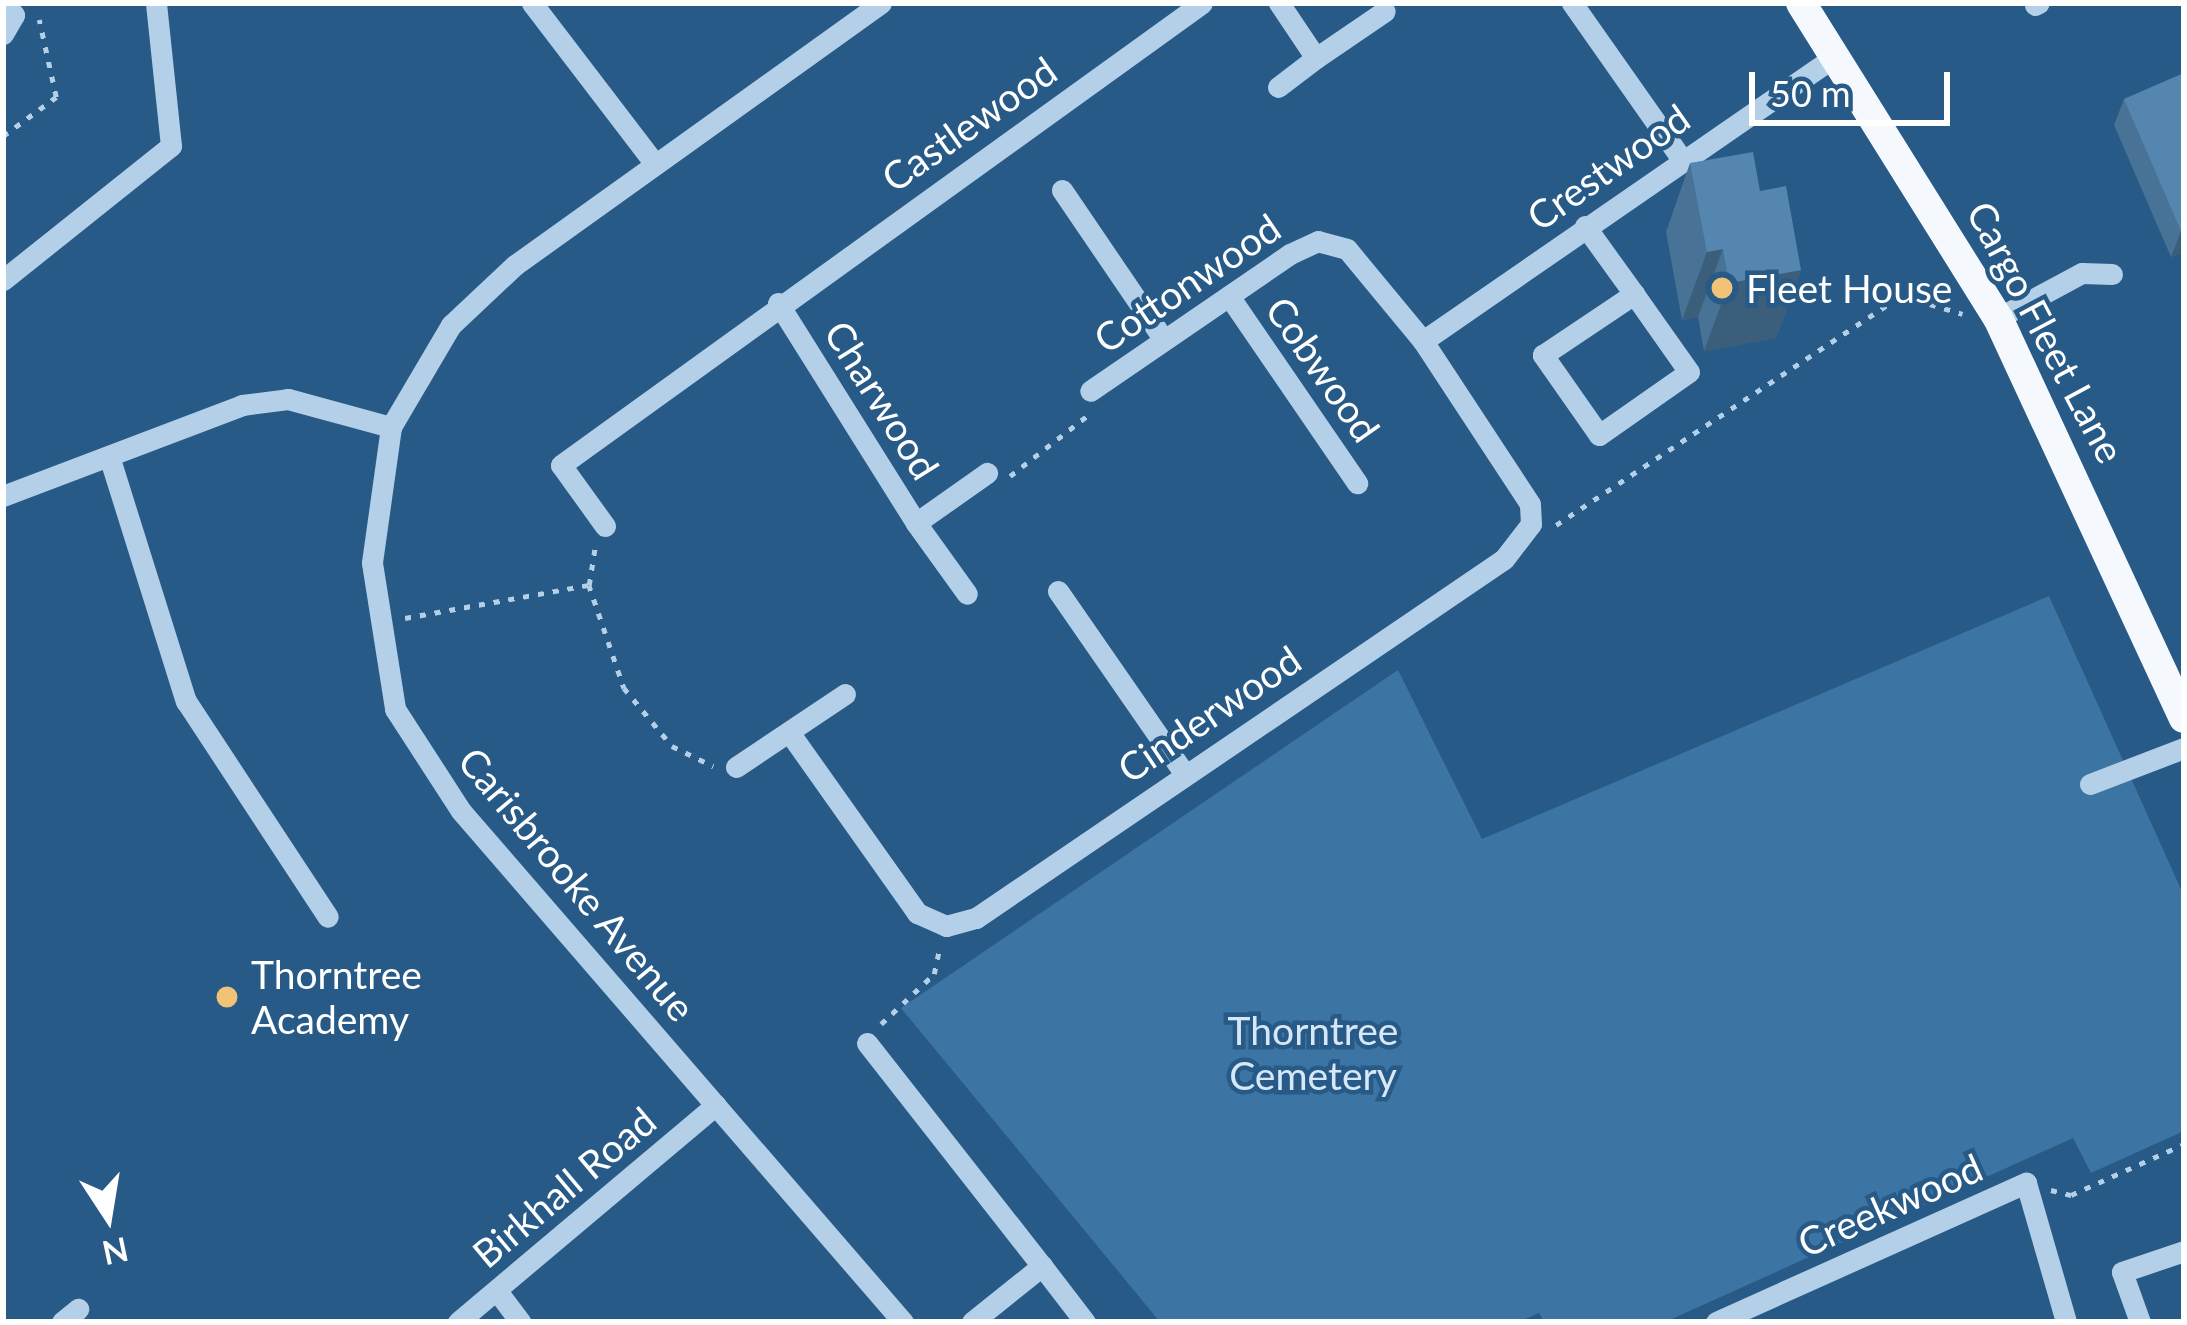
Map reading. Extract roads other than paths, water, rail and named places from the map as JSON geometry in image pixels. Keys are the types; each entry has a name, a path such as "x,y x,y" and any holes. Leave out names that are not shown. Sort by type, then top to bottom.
{"main road":[{"name":"Cargo Fleet Lane","path":"1801,3 1838,55 1998,319 2184,718"}],"street":[{"path":"3,34 14,15 5,3"},
{"path":"3,280 171,146 155,3"},
{"path":"532,3 655,164"},
{"name":"Carisbrooke Avenue","path":"881,3 655,164 451,325 392,427 375,493 376,624 395,709 461,811 903,1322"},
{"name":"Castlewood","path":"605,526 560,465 1202,3"},
{"path":"1279,3 1316,58"},
{"path":"1572,3 1681,158"},
{"path":"1277,87 1385,11"},
{"name":"Crestwood","path":"1423,341 1681,158 1838,55"},
{"path":"1061,190 1165,340"},
{"path":"1586,226 1634,294 1689,372 1599,434 1544,356 1634,294"},
{"name":"Cottonwood","path":"1090,391 1318,241 1366,262 1423,341"},
{"path":"1998,319 2082,273 2112,274"},
{"name":"Cobwood","path":"1229,296 1358,483"},
{"name":"Charwood","path":"778,304 916,523 987,473"},
{"name":"Cinderwood","path":"789,732 917,913 946,926 976,918 1504,559 1531,524 1530,504 1423,341"},
{"path":"3,496 109,456 288,399 392,427"},
{"path":"109,456 186,701 328,917"},
{"path":"916,523 967,594"},
{"path":"1058,591 1184,773"},
{"path":"736,767 845,694"},
{"path":"2090,784 2184,748"},
{"path":"867,1043 1085,1322"},
{"name":"Birkhall Road","path":"458,1322 716,1106"},
{"name":"Creekwood","path":"1716,1322 2026,1183 2066,1322"},
{"path":"2140,1322 2122,1272 2184,1251"},
{"path":"972,1322 1042,1266"},
{"path":"496,1291 520,1322"}],"place":[{"name":"Fleet House","path":"1722,288"},
{"name":"Thorntree Academy","path":"227,997"}],"park label":[{"name":"Thorntree Cemetery","path":"1313,1054"}]}
